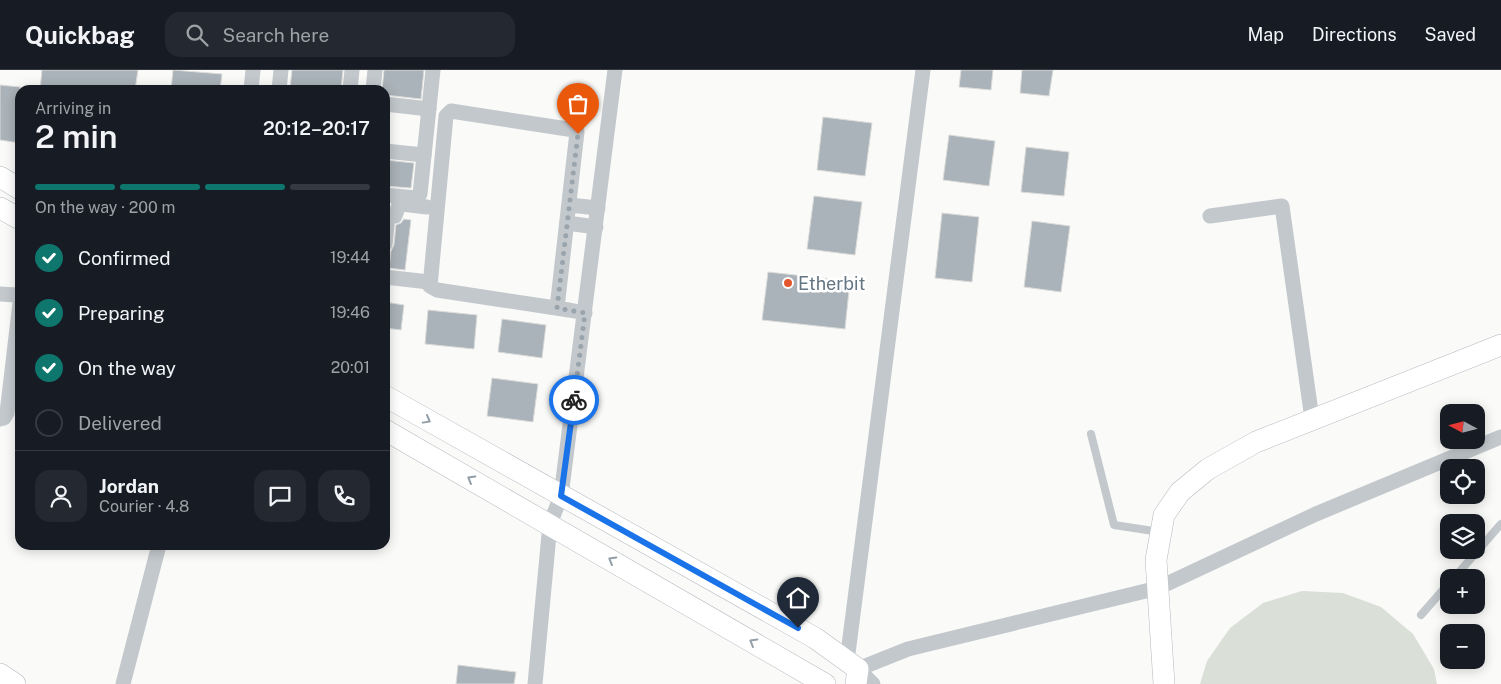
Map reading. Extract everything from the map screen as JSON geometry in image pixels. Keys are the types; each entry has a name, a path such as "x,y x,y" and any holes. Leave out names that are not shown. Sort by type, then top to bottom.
{"street":[{"path":"252,85 253,70"},
{"path":"280,85 281,70"},
{"path":"350,85 352,70"},
{"path":"374,85 375,70"},
{"path":"390,195 417,198 420,194 433,70"},
{"path":"535,684 550,524 561,496 615,70"},
{"path":"853,671 923,70"},
{"path":"390,105 429,109"},
{"path":"557,308 578,134 576,131 451,111 446,116 429,282 432,289 585,313"},
{"path":"390,152 424,155"},
{"path":"0,177 15,186"},
{"path":"390,215 395,216 399,205 402,204 426,208"},
{"path":"569,205 598,208"},
{"path":"1210,216 1282,206 1312,419"},
{"path":"0,208 15,216"},
{"path":"567,223 596,227"},
{"path":"390,278 429,282"},
{"path":"0,294 15,295"},
{"path":"0,419 4,418 7,413 6,360 15,323"},
{"path":"1164,684 1156,560 1164,515 1180,492 1208,469 1256,442 1501,345"},
{"path":"390,399 815,638 853,671 873,684"},
{"path":"390,433 825,684"},
{"path":"838,684 853,671 908,648 1158,588 1316,514 1501,437"},
{"path":"123,684 158,550"},
{"path":"0,674 15,684"}],"lane":[{"path":"1091,434 1114,525 1161,532"},
{"path":"1462,569 1501,524"},
{"path":"1421,615 1440,593"}],"shaded area":[{"path":"1302,591 1343,593 1381,607 1413,634 1434,669 1437,684 1200,684 1207,661 1230,628 1263,603"}],"building":[{"path":"42,70 138,70 136,85 40,85"},
{"path":"173,70 222,74 221,85 172,85"},
{"path":"292,70 343,70 342,85 290,85"},
{"path":"384,70 424,70 421,99 390,96 390,85 382,85"},
{"path":"961,70 993,70 991,90 959,87"},
{"path":"1022,70 1053,70 1049,96 1020,93"},
{"path":"0,85 15,86 15,142 0,140"},
{"path":"823,117 872,123 865,176 817,170"},
{"path":"949,135 995,141 989,186 943,180"},
{"path":"1026,147 1069,152 1064,196 1021,192"},
{"path":"390,161 414,163 411,188 390,186"},
{"path":"814,196 862,202 855,255 807,249"},
{"path":"942,213 979,217 972,282 935,278"},
{"path":"404,219 411,220 405,270 390,268 396,225"},
{"path":"1032,221 1070,226 1061,292 1024,287"},
{"path":"768,272 850,281 845,329 762,320"},
{"path":"390,303 404,305 401,330 390,329"},
{"path":"428,310 477,315 474,349 425,344"},
{"path":"502,319 546,325 542,358 498,352"},
{"path":"492,378 538,384 533,422 487,416"},
{"path":"458,665 516,672 514,684 456,684"}],"way so far":[{"path":"574,400 585,313 557,308 578,134"}],"place":[{"name":"Etherbit","path":"788,283"}],"route":[{"path":"574,400 561,496 798,628"}]}
